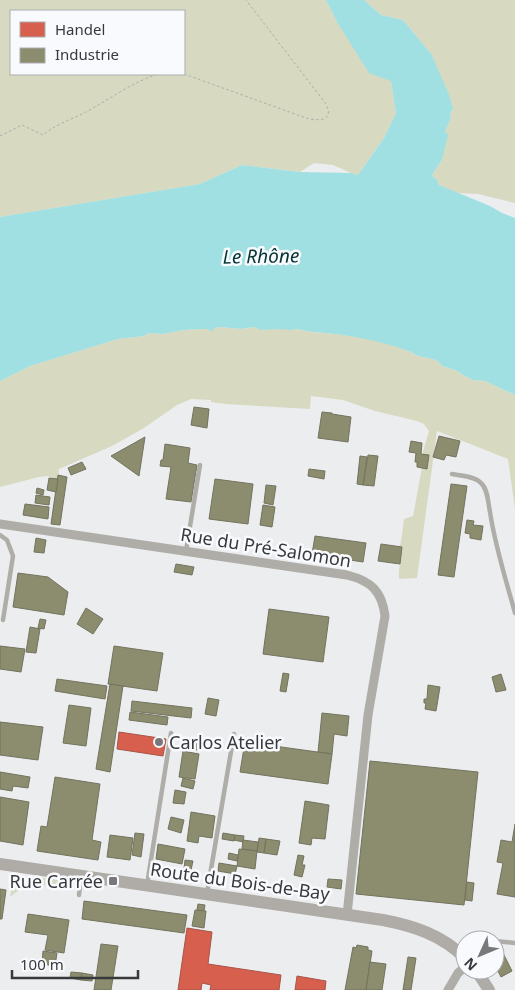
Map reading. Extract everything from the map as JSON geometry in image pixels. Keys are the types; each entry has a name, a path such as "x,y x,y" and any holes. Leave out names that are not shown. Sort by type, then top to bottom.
{"main road":[{"name":"Route du Bois-de-Bay","path":"0,864 382,920 406,925 455,944"}],"street":[{"name":"Rue du Pré-Salomon","path":"0,524 271,563 356,578 372,586 382,600 385,616 368,714 347,915"},
{"path":"448,990 455,979"}],"lane":[{"path":"186,551 200,465"},
{"path":"452,474 476,479 484,488 494,536 515,613"},
{"path":"0,535 7,540 13,556 3,620"},
{"path":"147,886 171,733"},
{"path":"207,894 234,734"},
{"path":"78,895 81,876"}],"path":[{"path":"185,74 306,118 319,121 327,116 326,104 246,0"},
{"path":"0,136 22,125 43,135 144,79 155,75"}],"green space":[{"path":"0,0 326,0 337,22 391,80 396,113 384,138 358,175 333,165 314,163 300,172 242,165 200,184 0,217"},
{"path":"364,0 515,0 515,203 478,194 456,193 439,185 432,176 442,160 445,131 453,108 432,55 403,20 381,15"},
{"path":"220,327 241,329 255,327 264,330 275,328 298,329 373,340 435,360 442,366 455,370 473,380 485,381 515,395 515,509 508,459 437,431 417,578 399,579 402,548 399,547 404,519 413,516 423,462 422,455 429,431 424,424 417,421 375,411 343,400 311,396 310,409 225,404 211,402 211,400 191,399 177,405 144,428 112,446 59,469 58,479 47,476 39,477 0,487 0,381 30,366 118,339 144,336 149,333 162,334"},
{"path":"14,873 24,884 23,887 10,897"},
{"path":"36,877 59,880 57,887 36,884 33,879"}],"water":[{"name":"Le Rhône","path":"326,0 364,0 381,15 403,20 432,55 453,108 445,131 448,135 442,160 432,176 439,185 515,218 515,395 485,381 473,380 455,370 442,366 435,360 386,344 349,336 298,329 260,330 255,327 241,329 220,327 214,328 213,331 200,329 162,334 149,333 144,336 118,339 30,366 0,381 0,217 200,184 242,165 300,172 351,173 358,175 384,138 396,113 391,81 369,73 337,22"}],"building: Handel":[{"path":"119,732 166,739 163,756 117,749"},
{"path":"187,928 212,932 208,964 281,975 279,990 210,990 211,985 202,983 201,990 178,990"},
{"path":"297,976 326,981 325,990 295,990"}],"building: Industrie":[{"path":"194,407 209,409 207,428 191,425"},
{"path":"322,412 351,417 348,442 318,438"},
{"path":"439,436 460,441 456,457 446,455 444,460 433,457"},
{"path":"145,437 139,476 111,456"},
{"path":"411,441 422,443 421,454 429,455 427,469 417,467 417,462 415,462 416,453 409,452"},
{"path":"165,444 190,448 188,463 197,465 191,502 166,499 171,467 160,466 161,460 163,460"},
{"path":"368,455 378,456 374,486 363,485"},
{"path":"360,456 367,457 363,485 357,484"},
{"path":"82,462 86,469 71,475 68,468"},
{"path":"309,469 325,471 324,479 308,476"},
{"path":"58,475 67,477 60,525 51,524"},
{"path":"49,478 58,479 56,492 47,490"},
{"path":"215,479 253,484 248,524 209,519"},
{"path":"451,484 467,486 454,577 438,575"},
{"path":"266,485 276,486 273,505 264,503"},
{"path":"37,488 44,490 43,495 36,493"},
{"path":"36,495 50,497 49,505 35,503"},
{"path":"25,504 49,507 48,519 23,515"},
{"path":"263,505 275,507 272,527 260,525"},
{"path":"467,520 474,521 473,525 483,526 481,540 470,538 470,534 465,533"},
{"path":"315,536 366,543 363,562 312,554"},
{"path":"36,538 46,540 44,553 34,552"},
{"path":"381,544 402,547 400,564 378,561"},
{"path":"176,564 194,567 192,575 174,572"},
{"path":"18,573 48,577 68,592 64,615 13,607"},
{"path":"86,608 103,619 93,634 77,624"},
{"path":"269,609 329,617 323,662 263,654"},
{"path":"40,619 46,620 44,629 38,628"},
{"path":"30,627 40,629 36,653 26,652"},
{"path":"0,646 25,649 21,672 0,669"},
{"path":"114,646 163,653 157,691 108,684"},
{"path":"283,673 289,674 286,692 280,691"},
{"path":"501,674 506,690 496,692 492,677"},
{"path":"57,679 107,686 105,699 55,691"},
{"path":"110,684 123,686 110,772 96,769"},
{"path":"428,685 440,687 436,711 425,709 426,703 424,703 424,699 427,699"},
{"path":"208,698 219,700 216,716 205,714"},
{"path":"132,701 192,708 191,718 131,711"},
{"path":"69,705 91,708 86,746 63,743"},
{"path":"130,712 168,717 167,725 129,720"},
{"path":"322,713 349,716 347,736 334,734 332,754 318,752"},
{"path":"0,722 43,727 38,760 0,755"},
{"path":"185,738 200,740 198,750 184,748"},
{"path":"245,742 332,754 328,784 240,772"},
{"path":"183,751 199,754 195,779 179,777"},
{"path":"370,761 478,772 464,905 356,894"},
{"path":"0,772 30,777 28,788 13,786 12,791 0,789"},
{"path":"55,777 100,784 92,840 101,842 98,860 37,851 41,826 47,827"},
{"path":"183,778 195,781 193,789 181,786"},
{"path":"175,790 186,792 184,804 173,803"},
{"path":"0,797 29,802 23,845 0,841"},
{"path":"305,801 329,805 325,839 312,838 311,845 299,843"},
{"path":"191,812 215,816 212,838 199,836 198,843 187,841"},
{"path":"171,817 184,820 181,833 168,829"},
{"path":"515,824 515,897 497,894 503,863 497,862 501,840 512,842"},
{"path":"135,833 144,834 141,857 132,855"},
{"path":"223,833 235,835 234,841 222,839"},
{"path":"110,835 133,838 130,860 107,857"},
{"path":"235,835 244,836 243,842 234,840"},
{"path":"259,838 266,839 264,853 257,852"},
{"path":"266,839 280,841 277,855 264,853"},
{"path":"243,840 258,842 257,851 242,849"},
{"path":"158,844 185,849 182,864 156,859"},
{"path":"239,849 257,851 255,869 237,866"},
{"path":"229,853 238,855 237,861 228,859"},
{"path":"298,855 304,856 302,865 305,865 302,877 294,875"},
{"path":"185,860 193,861 191,870 184,869"},
{"path":"219,863 237,866 235,874 218,871"},
{"path":"328,879 342,880 341,889 327,887"},
{"path":"467,882 474,883 472,901 465,900"},
{"path":"0,889 6,890 2,919 0,919"},
{"path":"84,901 187,915 184,933 82,919"},
{"path":"198,904 205,905 204,911 197,910"},
{"path":"195,910 206,911 204,928 192,926"},
{"path":"28,914 69,920 64,953 45,950 48,935 25,932"},
{"path":"101,944 118,946 111,990 94,990"},
{"path":"357,945 368,947 368,950 372,951 366,990 345,990 353,947 356,948"},
{"path":"43,951 57,953 55,966 42,964"},
{"path":"408,957 416,958 411,990 403,990"},
{"path":"505,957 512,971 505,975"},
{"path":"370,962 386,964 382,990 366,990"},
{"path":"71,972 82,973 81,980 70,978"},
{"path":"82,973 93,975 92,981 81,980"}],"place":[{"name":"Carlos Atelier","path":"159,742"},
{"name":"Rue Carrée","path":"113,881"}]}
